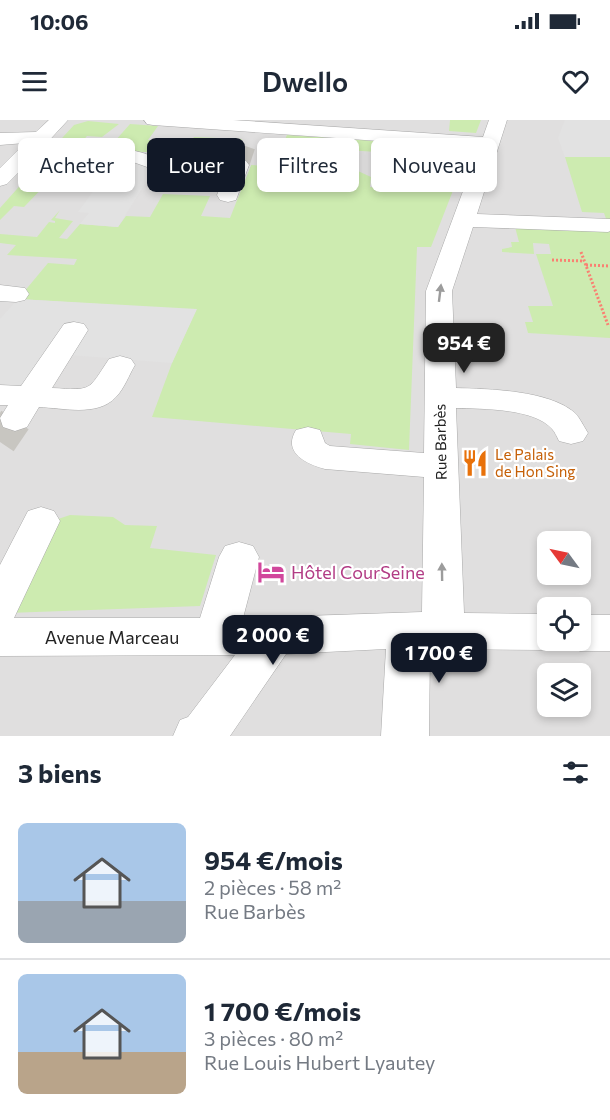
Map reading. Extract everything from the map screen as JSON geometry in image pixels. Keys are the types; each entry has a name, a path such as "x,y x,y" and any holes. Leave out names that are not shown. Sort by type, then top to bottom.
{"street":[{"path":"41,138 58,120"},
{"path":"153,120 190,121 250,136 275,137 315,126 494,132"},
{"name":"Rue Barbès","path":"405,736 426,631 441,466 439,291 494,132"},
{"path":"0,139 13,137 18,140"},
{"path":"135,156 147,161"},
{"path":"0,180 18,161"},
{"path":"463,220 608,225"},
{"path":"15,404 74,330"},
{"path":"15,404 89,400 104,392 120,365"},
{"path":"440,396 532,405 568,424 571,433"},
{"path":"308,438 311,450 325,457 441,466"},
{"path":"0,606 41,521"},
{"path":"216,637 239,557"},
{"name":"Avenue Marceau","path":"0,637 216,637 426,631 537,632"},
{"path":"591,633 610,633"},
{"path":"197,736 203,735 274,636"}],"path":[{"path":"570,224 608,326"},
{"path":"552,260 610,266"}],"shaded area":[{"path":"0,120 610,120 610,736 0,736"},
{"path":"565,120 610,120 610,157 565,157 558,138"},
{"path":"135,152 147,152 147,180 118,227 80,224 89,213 78,212 93,192 135,192"},
{"path":"245,165 251,165 245,180"},
{"path":"218,192 240,192 238,197 216,196"},
{"path":"18,299 197,309 172,363 69,355 38,402 0,399 0,319"}],"green space":[{"path":"450,120 481,120 476,133 449,131"},
{"path":"88,121 119,124 102,137 62,138 74,125"},
{"path":"130,124 158,126 147,138 147,152 135,152 135,138 118,138"},
{"path":"287,135 333,138 286,138"},
{"path":"359,140 371,140 371,152 359,151"},
{"path":"565,157 610,157 610,230 604,213 582,212"},
{"path":"251,165 257,165 257,192 359,192 359,171 371,177 371,192 452,192 431,247 417,247 409,450 350,444 351,434 152,417 172,363 196,310 18,299 48,263 74,265 77,259 7,255 16,245 0,243 0,234 37,237 49,222 55,223 51,220 60,210 55,218 73,221 59,238 67,239 80,224 118,227 126,216 150,217 163,194 210,196 201,216 230,218 240,192 245,192 245,180"},
{"path":"18,188 18,192 39,192 24,207 14,206 0,220 0,208"},
{"path":"515,227 610,232 610,338 528,333 525,322 533,322 528,306 553,306 536,254 551,254 549,244 533,243 534,254 502,252 502,249 512,247 511,242 519,242"},
{"path":"70,515 113,517 125,525 157,526 150,548 216,555 200,606 8,613 52,521"}],"tunnel":[{"path":"0,442 15,420"}],"place":[{"name":"Le Palais de Hon Sing","path":"475,463"},
{"name":"Hôtel CourSeine","path":"271,572"}]}
